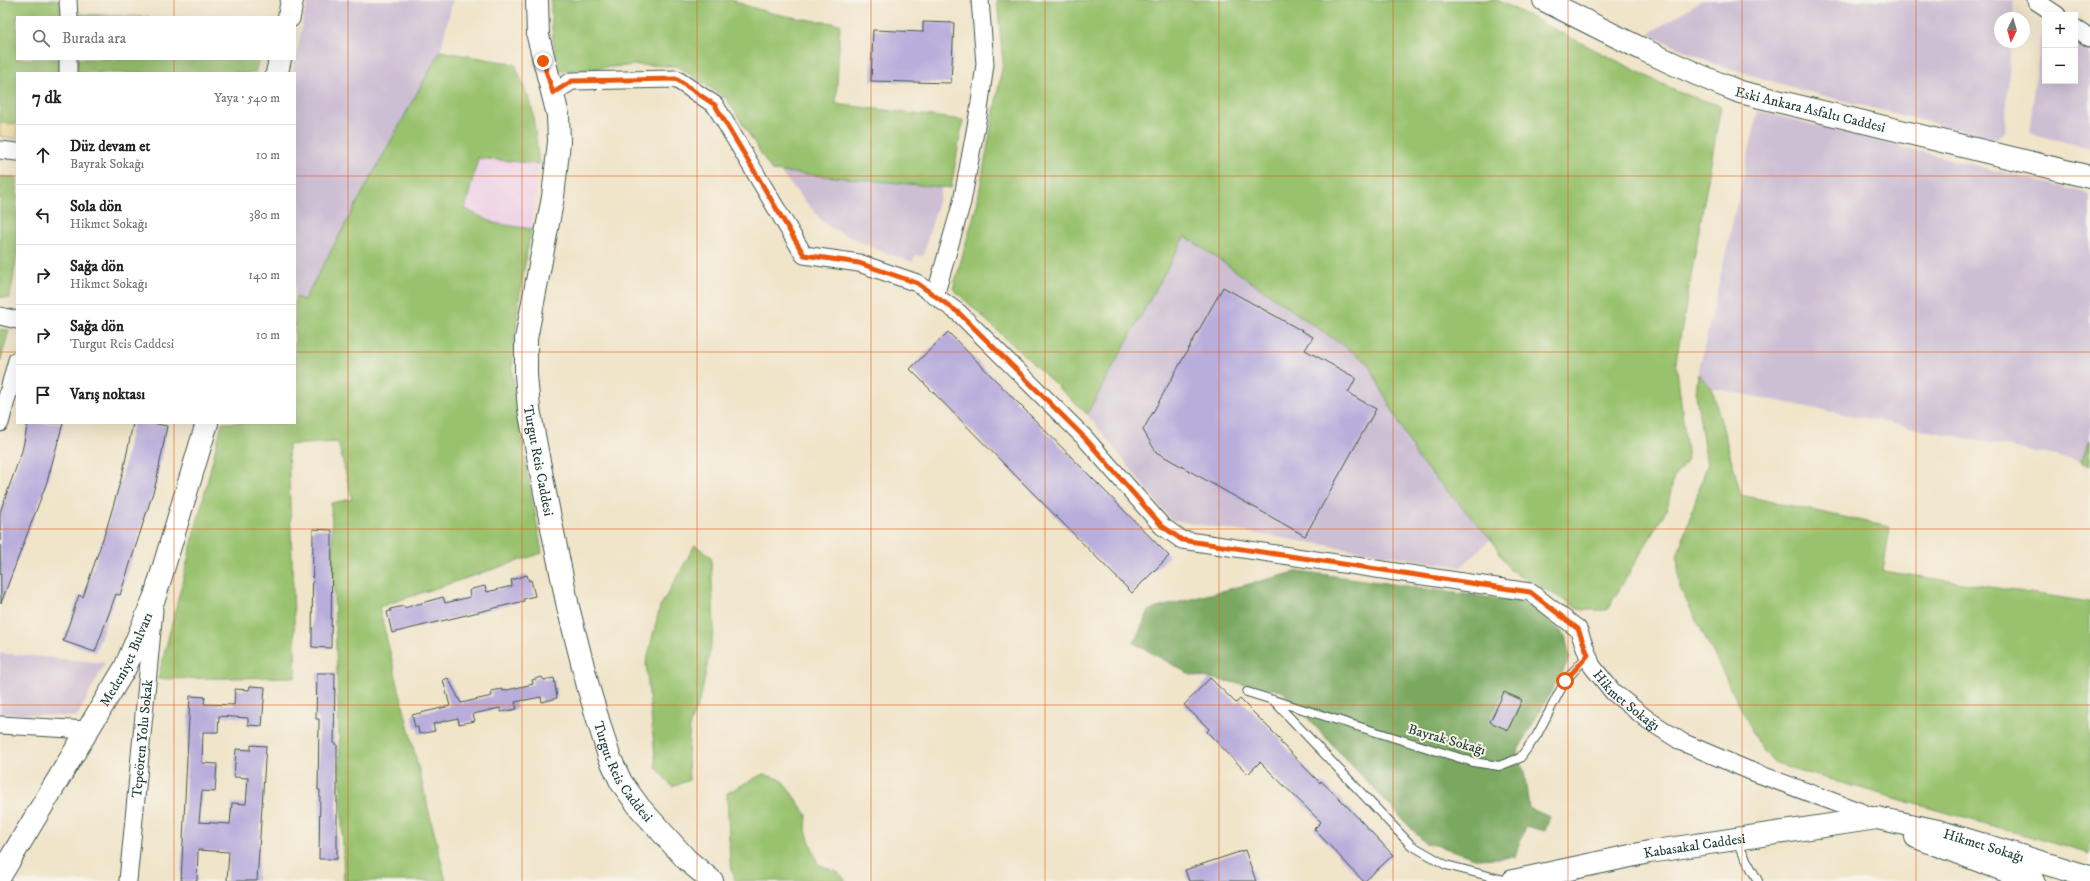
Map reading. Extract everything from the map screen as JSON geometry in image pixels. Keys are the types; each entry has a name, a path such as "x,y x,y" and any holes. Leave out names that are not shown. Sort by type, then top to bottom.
{"street":[{"path":"68,0 69,16"},
{"path":"289,16 292,0"},
{"name":"Turgut Reis Caddesi","path":"537,0 538,36 543,61 558,115 559,142 558,167 526,339 526,375 529,409 556,547 588,690 609,756 621,782 644,814 687,860 712,881"},
{"path":"935,296 962,202 979,110 985,64 980,0"},
{"name":"Eski Ankara Asfaltı Caddesi","path":"1544,0 1632,46 1740,92 2090,178"},
{"path":"2036,1 2052,12"},
{"path":"2078,30 2090,38"},
{"path":"68,60 68,72"},
{"path":"277,72 280,60"},
{"name":"Hikmet Sokağı","path":"553,93 572,81 676,79 715,105 804,255 859,263 917,283 959,313 1084,437 1162,526 1182,540 1530,592 1578,629 1592,666 1614,692 1648,720 1682,742 1748,770 1877,818 1928,843 2033,881"},
{"path":"0,150 16,152"},
{"path":"0,316 16,320"},
{"path":"0,423 16,364"},
{"name":"Medeniyet Bulvarı","path":"0,876 125,668 155,596 207,424"},
{"name":"Tepeören Yolu Sokak","path":"128,881 155,596"},
{"path":"0,725 88,730"},
{"name":"Hikmet Sokağı","path":"1877,818 1938,831 2090,877"},
{"name":"Kabasakal Caddesi","path":"1514,881 1649,852 1736,841 1877,818"}],"lane":[{"name":"Bayrak Sokağı","path":"1247,692 1473,762 1499,766 1520,758 1537,735 1565,681 1588,655"},
{"path":"1272,700 1411,845 1446,865 1508,881"},
{"path":"1736,841 1758,881"}],"shaded area":[{"path":"309,0 453,0 439,56 304,300 296,297 296,72 293,72 304,15"},
{"path":"1702,0 2014,0 2013,12 1994,12 1994,48 2011,48 2005,132 1994,139 1798,89 1717,65 1648,34"},
{"path":"2042,37 2042,84 2078,84 2078,43 2090,51 2090,148 2029,133"},
{"path":"1758,111 2090,194 2090,441 2081,461 1712,388 1698,374"},
{"path":"477,158 539,164 531,229 494,223 465,209"},
{"path":"779,171 942,187 923,256 915,255 913,262 878,250 826,225"},
{"path":"1185,236 1367,362 1418,459 1491,539 1461,567 1171,520 1087,414"},
{"path":"0,653 105,663 77,717 0,713"}],"green space":[{"path":"0,0 60,0 60,16 16,16 16,60 59,60 59,72 16,72 16,124 0,123"},
{"path":"551,0 732,0 772,13 840,24 836,104 963,120 951,188 772,171 727,99 677,66 637,65 561,71 553,36"},
{"path":"997,0 1497,0 1678,92 1721,106 1676,361 1688,460 1674,477 1667,509 1607,610 1582,610 1510,570 1491,539 1418,459 1367,362 1185,236 1087,414 953,289 977,204 1003,63"},
{"path":"78,14 126,16 78,16"},
{"path":"440,51 515,64 532,107 539,164 478,158 465,209 494,223 531,229 518,305 512,370 518,419 542,553 379,607 446,881 344,881 331,503 352,499 338,442 288,445 296,677 158,679 222,424 296,424 296,297 304,300"},
{"path":"77,60 259,60 255,72 77,72"},
{"path":"0,176 16,178 16,260 10,298 0,297"},
{"path":"0,329 9,330 0,363"},
{"path":"1698,374 1712,388 1741,495 1890,527 1883,571 2090,602 2090,854 1776,764 1761,748 1680,588 1677,557 1707,465 1696,395"},
{"path":"2090,441 2090,465 2081,461"},
{"path":"695,545 711,557 714,629 701,697 690,723 688,755 689,780 672,787 656,767 646,663 660,607"},
{"path":"1299,571 1528,603 1565,635 1570,658 1517,752 1524,771 1529,808 1550,817 1545,831 1525,826 1515,857 1478,859 1425,843 1282,691 1191,675 1134,643 1149,610"},
{"path":"763,774 782,780 807,815 806,831 818,864 839,873 846,881 735,881 730,861 727,793"}],"sand":[{"path":"0,123 16,124 16,139 0,136"}],"building":[{"path":"923,22 954,23 951,83 871,81 873,30 923,32"},
{"path":"1223,287 1313,337 1305,350 1356,378 1348,393 1376,409 1305,536 1156,452 1143,430"},
{"path":"948,332 1169,556 1132,593 910,369"},
{"path":"28,424 63,424 47,482 1,603 0,512 22,451"},
{"path":"133,424 157,424 167,426 156,483 120,595 116,594 95,652 63,641 79,595 83,597 107,527 123,472"},
{"path":"313,529 332,530 331,648 312,647"},
{"path":"527,575 529,581 531,580 535,596 523,599 524,601 392,633 387,612 391,611 390,609 404,606 404,608 443,597 445,603 470,597 469,591 472,589 485,586 487,592 512,586 511,580"},
{"path":"317,673 335,673 334,744 337,744 337,859 319,859 320,790 318,790 319,719 316,719"},
{"path":"542,677 544,680 554,678 557,698 542,702 541,697 515,702 517,709 501,712 500,708 473,714 475,721 459,724 458,718 433,724 435,731 419,734 418,727 415,727 412,715 450,706 443,680 448,678 461,703 492,696 491,691 502,689 503,691 533,684 532,680"},
{"path":"1210,678 1236,703 1240,699 1282,741 1280,742 1320,783 1321,781 1342,801 1393,855 1365,881 1363,881 1314,829 1321,822 1260,762 1248,774 1207,732 1209,729 1184,705"},
{"path":"250,686 265,687 262,726 248,725 248,718 219,716 218,732 203,732 202,763 217,764 215,792 202,791 199,822 230,824 232,803 246,804 248,778 234,777 236,749 251,750 251,745 266,746 257,881 227,881 229,852 198,850 197,881 181,881 190,696 205,697 204,704 234,705 235,689 249,690"},
{"path":"1504,692 1522,700 1508,730 1490,722"},
{"path":"1245,850 1256,881 1189,881 1185,870"}],"route":[{"path":"543,61 553,93 572,81 676,79 715,105 804,255 859,263 917,283 959,313 1084,437 1162,526 1182,540 1530,592 1578,629 1588,655 1565,681"}]}
